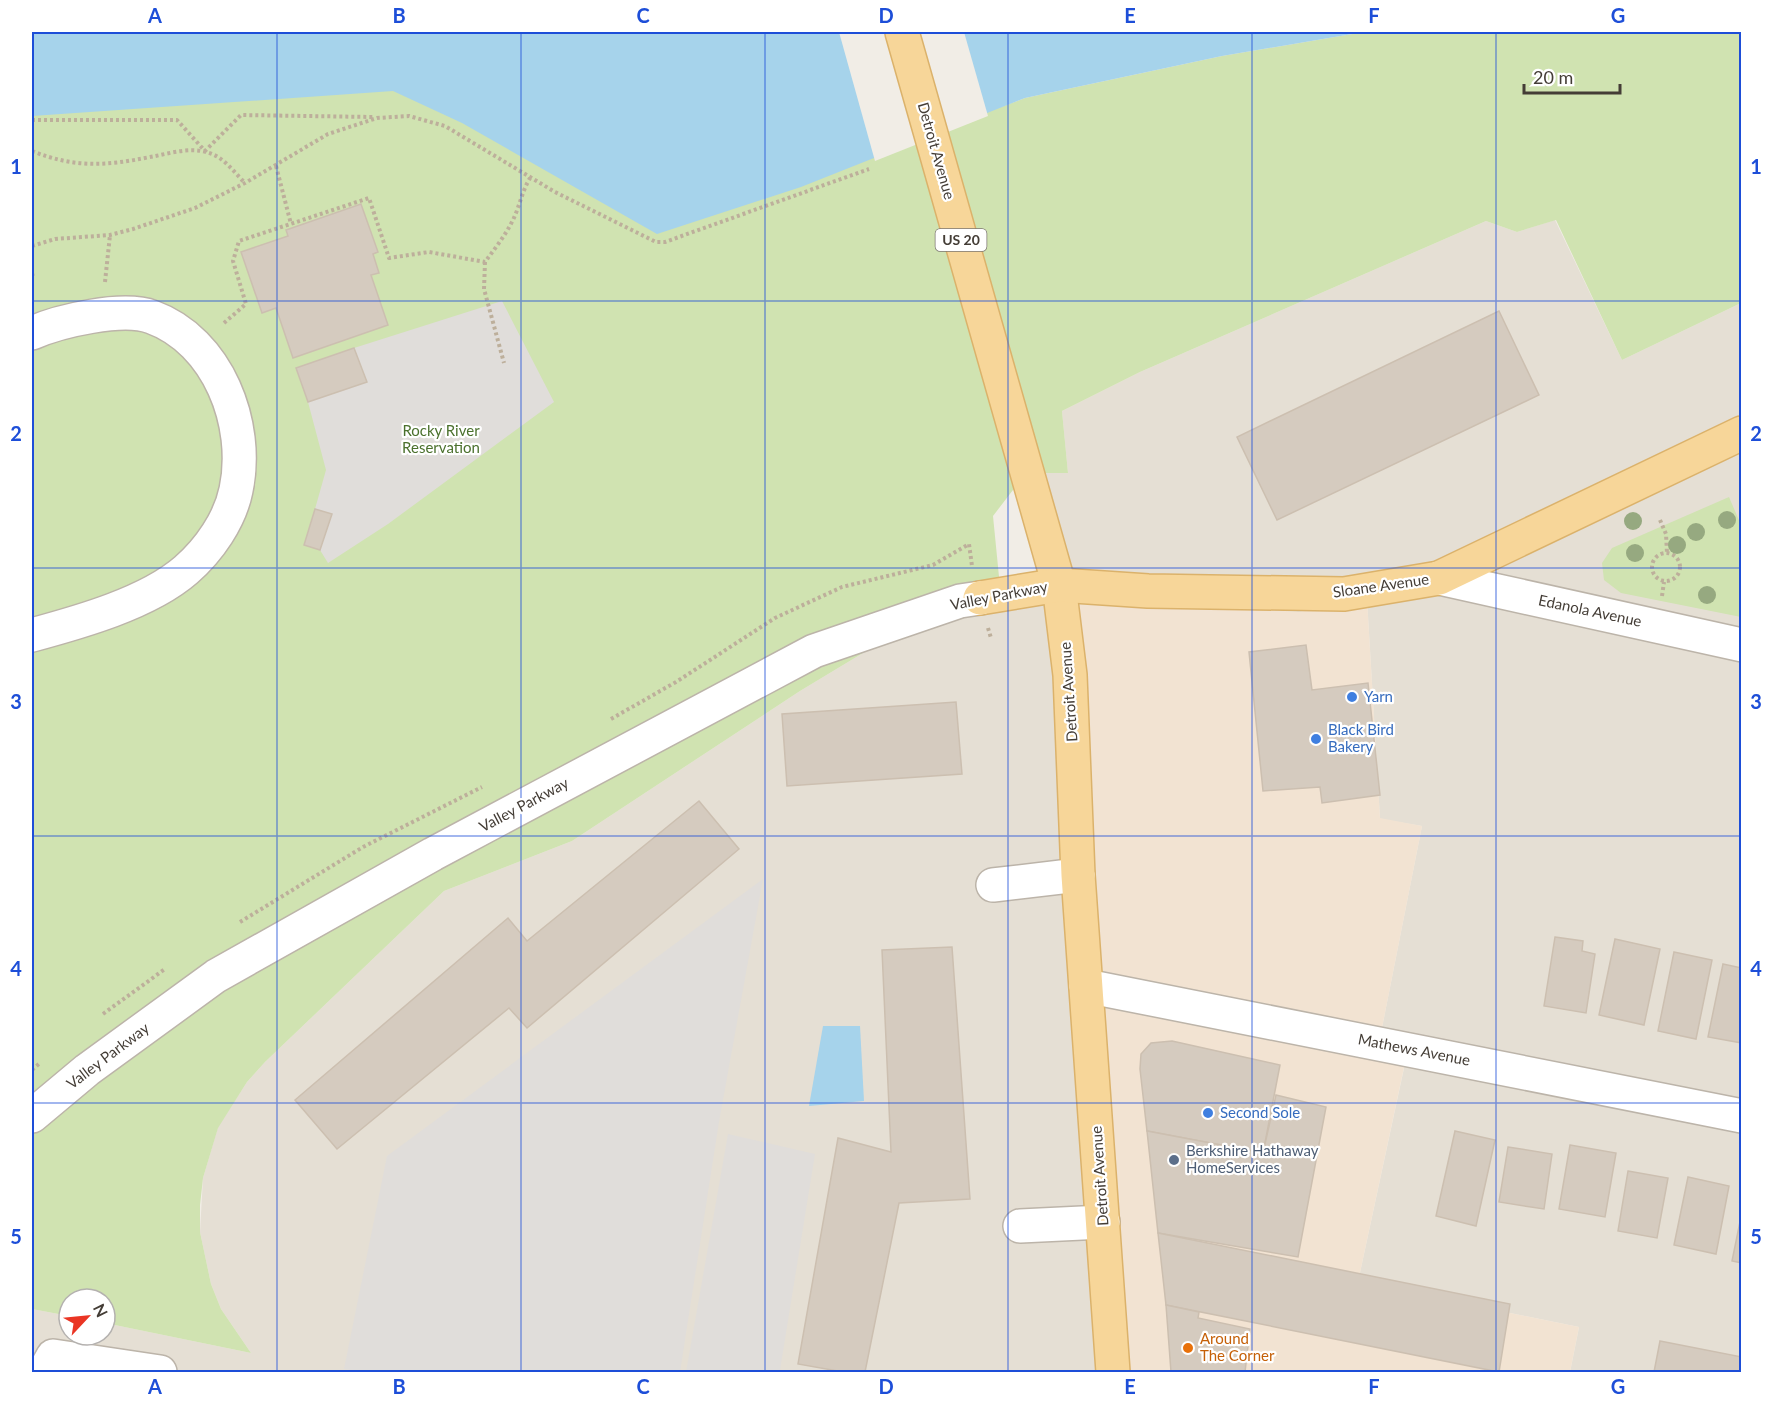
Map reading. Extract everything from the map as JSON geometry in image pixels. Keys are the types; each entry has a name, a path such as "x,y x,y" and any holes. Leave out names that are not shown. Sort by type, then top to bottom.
{"main road":[{"name":"Detroit Avenue","path":"902,32 1059,585 1070,675 1077,875 1103,1222 1119,1371"},
{"name":"Sloane Avenue","path":"1059,585 1148,591 1344,594 1439,578 1742,433"},
{"name":"Valley Parkway","path":"980,598 1059,585"}],"street":[{"path":"32,333 53,323 102,315 151,316 194,342 225,386 239,438 236,491 220,532 186,571 135,601 64,626 32,634"},
{"name":"Edanola Avenue","path":"1439,578 1742,645"},
{"name":"Valley Parkway","path":"32,1116 87,1070 216,976 433,854 814,651 960,601 980,598"},
{"path":"993,885 1077,875"},
{"name":"Mathews Avenue","path":"1086,986 1742,1116"},
{"path":"1020,1226 1103,1222"},
{"path":"49,1364 160,1372"}],"path":[{"path":"205,151 241,115 377,118 410,116 445,126 530,178 656,242 665,242 869,169"},
{"path":"32,246 55,239 110,235 195,208 276,166 328,134 377,118"},
{"path":"32,120 177,120 205,151"},
{"path":"32,151 52,159 85,165 122,163 186,150 205,151 222,159 245,183"},
{"path":"276,166 291,224"},
{"path":"504,363 484,289 485,262 501,241 516,213 520,195 530,178"},
{"path":"224,323 246,304 233,261 239,242 369,198 389,258 429,252 485,262"},
{"path":"102,315 110,235"},
{"path":"1660,520 1666,534 1667,553"},
{"path":"1667,553 1675,556 1680,569 1673,580 1664,582 1653,574 1651,566 1658,554 1667,553"}],"shaded area":[{"path":"1555,220 1622,360 1741,303 1741,1372 1570,1372 1579,1327 1358,1282 1406,1059 1377,1053 1422,826 1380,819 1367,599 1299,612 1071,595 1123,1372 32,1372 32,1309 57,1314 57,1347 117,1347 117,1325 251,1353 221,1309 211,1284 200,1232 203,1178 218,1127 247,1082 265,1062 444,891 572,841 800,691 926,615 1070,595 1026,473 1068,473 1062,411 1140,372 1486,221 1517,232"},
{"path":"502,301 554,402 388,524 328,563 320,550 331,514 315,509 326,470 308,402 367,382 354,348"},
{"path":"1070,595 1299,612 1367,599 1380,818 1422,826 1377,1053 1406,1058 1358,1282 1579,1327 1570,1372 1123,1372"},
{"path":"763,879 719,1122 680,1372 361,1372 344,1369 387,1156"},
{"path":"728,1134 815,1154 780,1370 790,1372 686,1372"}],"green space":[{"name":"Rocky River Reservation","path":"32,32 1001,107 1025,98 1222,56 1364,32 1741,32 1741,303 1622,360 1556,220 1517,232 1486,221 1140,372 1062,411 1068,473 1026,473 993,516 1002,607 926,615 800,691 572,841 444,891 265,1062 247,1082 218,1128 203,1178 200,1232 211,1284 221,1309 251,1353 117,1325 117,1287 57,1287 57,1314 32,1309"},
{"path":"1729,497 1741,525 1741,617 1621,593 1604,580 1602,563 1612,548"}],"water":[{"path":"32,32 1364,32 1222,56 1025,98 801,187 657,234 462,123 393,91 32,116"},
{"path":"823,1026 860,1026 864,1101 809,1106"}],"pier":[{"path":"839,32 964,32 988,116 875,161"}],"building":[{"path":"361,204 378,252 373,254 379,273 371,275 388,325 293,358 276,308 262,313 241,252 288,236 286,230"},
{"path":"1499,311 1539,395 1277,520 1237,437"},
{"path":"354,348 367,382 308,402 296,368"},
{"path":"315,509 332,514 320,550 304,545"},
{"name":"Black Bird Bakery","path":"1306,645 1312,690 1368,683 1380,795 1322,803 1320,787 1263,791 1249,652"},
{"path":"956,702 962,774 787,786 782,714"},
{"path":"699,801 739,849 527,1028 509,1008 337,1149 295,1100 508,918 527,941"},
{"path":"1555,937 1583,941 1582,951 1595,954 1586,1013 1544,1006"},
{"path":"1615,939 1660,949 1644,1025 1599,1015"},
{"path":"952,947 970,1199 899,1203 865,1372 843,1372 798,1364 838,1138 891,1152 882,950"},
{"path":"1674,952 1712,960 1696,1039 1658,1031"},
{"path":"1723,964 1742,968 1742,1043 1708,1037"},
{"name":"Second Sole","path":"1172,1041 1280,1065 1263,1153 1147,1131 1140,1069 1141,1054 1151,1043"},
{"path":"1276,1095 1326,1107 1298,1257 1158,1233 1147,1131 1263,1153"},
{"path":"1455,1131 1495,1140 1476,1226 1436,1216"},
{"path":"1570,1145 1616,1153 1605,1217 1559,1209"},
{"path":"1508,1147 1552,1154 1544,1209 1499,1202"},
{"path":"1628,1171 1668,1178 1657,1238 1618,1231"},
{"path":"1688,1177 1729,1186 1716,1254 1674,1245"},
{"path":"1742,1212 1742,1263 1732,1261"},
{"path":"1158,1233 1510,1304 1499,1372 1166,1305"},
{"path":"1166,1305 1199,1312 1198,1318 1250,1329 1245,1372 1171,1372"},
{"path":"1660,1341 1742,1357 1742,1372 1654,1372"}],"place":[{"name":"Yarn","path":"1352,697"},
{"name":"Black Bird Bakery","path":"1316,739"},
{"name":"Second Sole","path":"1208,1113"},
{"name":"Berkshire Hathaway HomeServices","path":"1174,1160"},
{"name":"Around The Corner","path":"1188,1348"}]}
